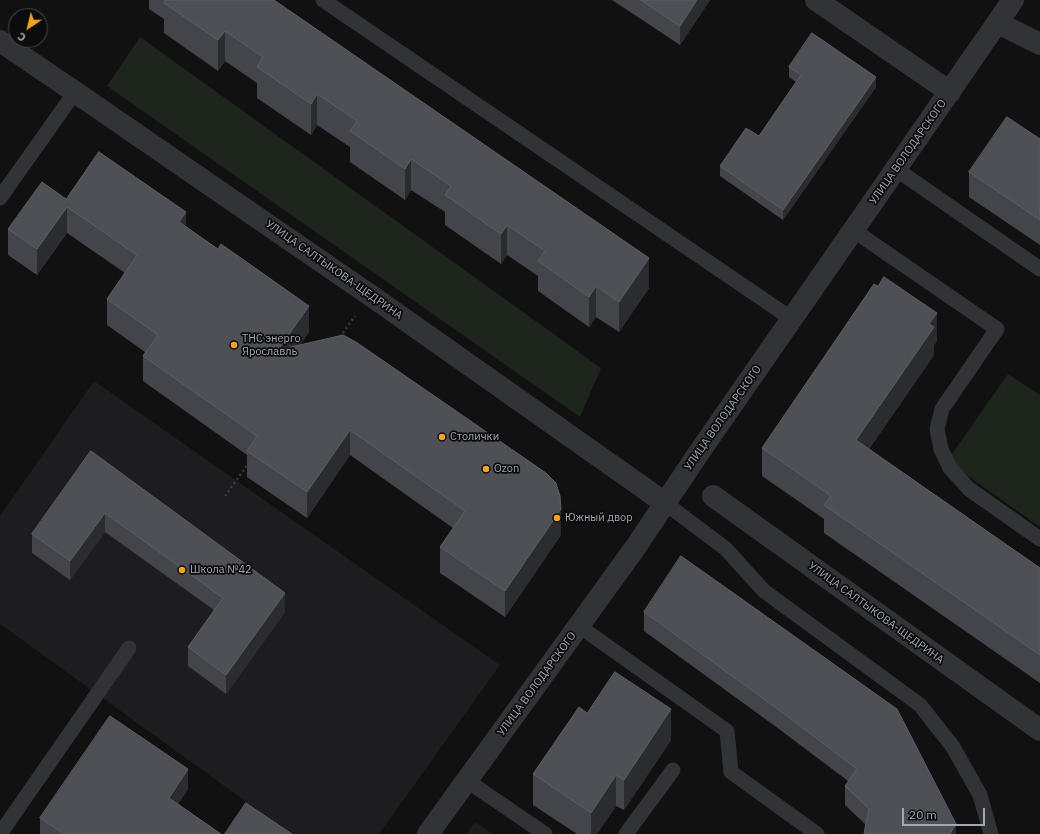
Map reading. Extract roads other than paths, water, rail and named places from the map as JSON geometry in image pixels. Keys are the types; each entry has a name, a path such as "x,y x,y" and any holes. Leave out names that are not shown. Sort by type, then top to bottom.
{"street":[{"path":"816,0 950,92"},
{"name":"УЛИЦА ВОЛОДАРСКОГО","path":"428,834 579,626 1013,0"},
{"path":"998,23 1040,44"},
{"name":"УЛИЦА САЛТЫКОВА-ЩЕДРИНА","path":"0,40 370,295 665,503"},
{"name":"УЛИЦА САЛТЫКОВА-ЩЕДРИНА","path":"712,496 1040,730"}],"lane":[{"path":"323,0 792,319"},
{"path":"0,198 75,92"},
{"path":"896,169 1040,269"},
{"path":"853,230 997,329 942,409 937,429 941,449 950,468 968,489 1040,539"},
{"path":"665,503 726,549 764,591 920,706 953,747 980,794 991,834"},
{"path":"579,626 726,731 731,772 817,834"},
{"path":"0,834 129,648"},
{"path":"626,834 673,770"},
{"path":"466,780 545,834"}],"place":[{"name":"ТНС энерго Ярославль","path":"234,345"},
{"name":"Столички","path":"442,437"},
{"name":"Ozon","path":"486,469"},
{"name":"Южный двор","path":"557,518"},
{"name":"Школа №42","path":"182,570"}]}
